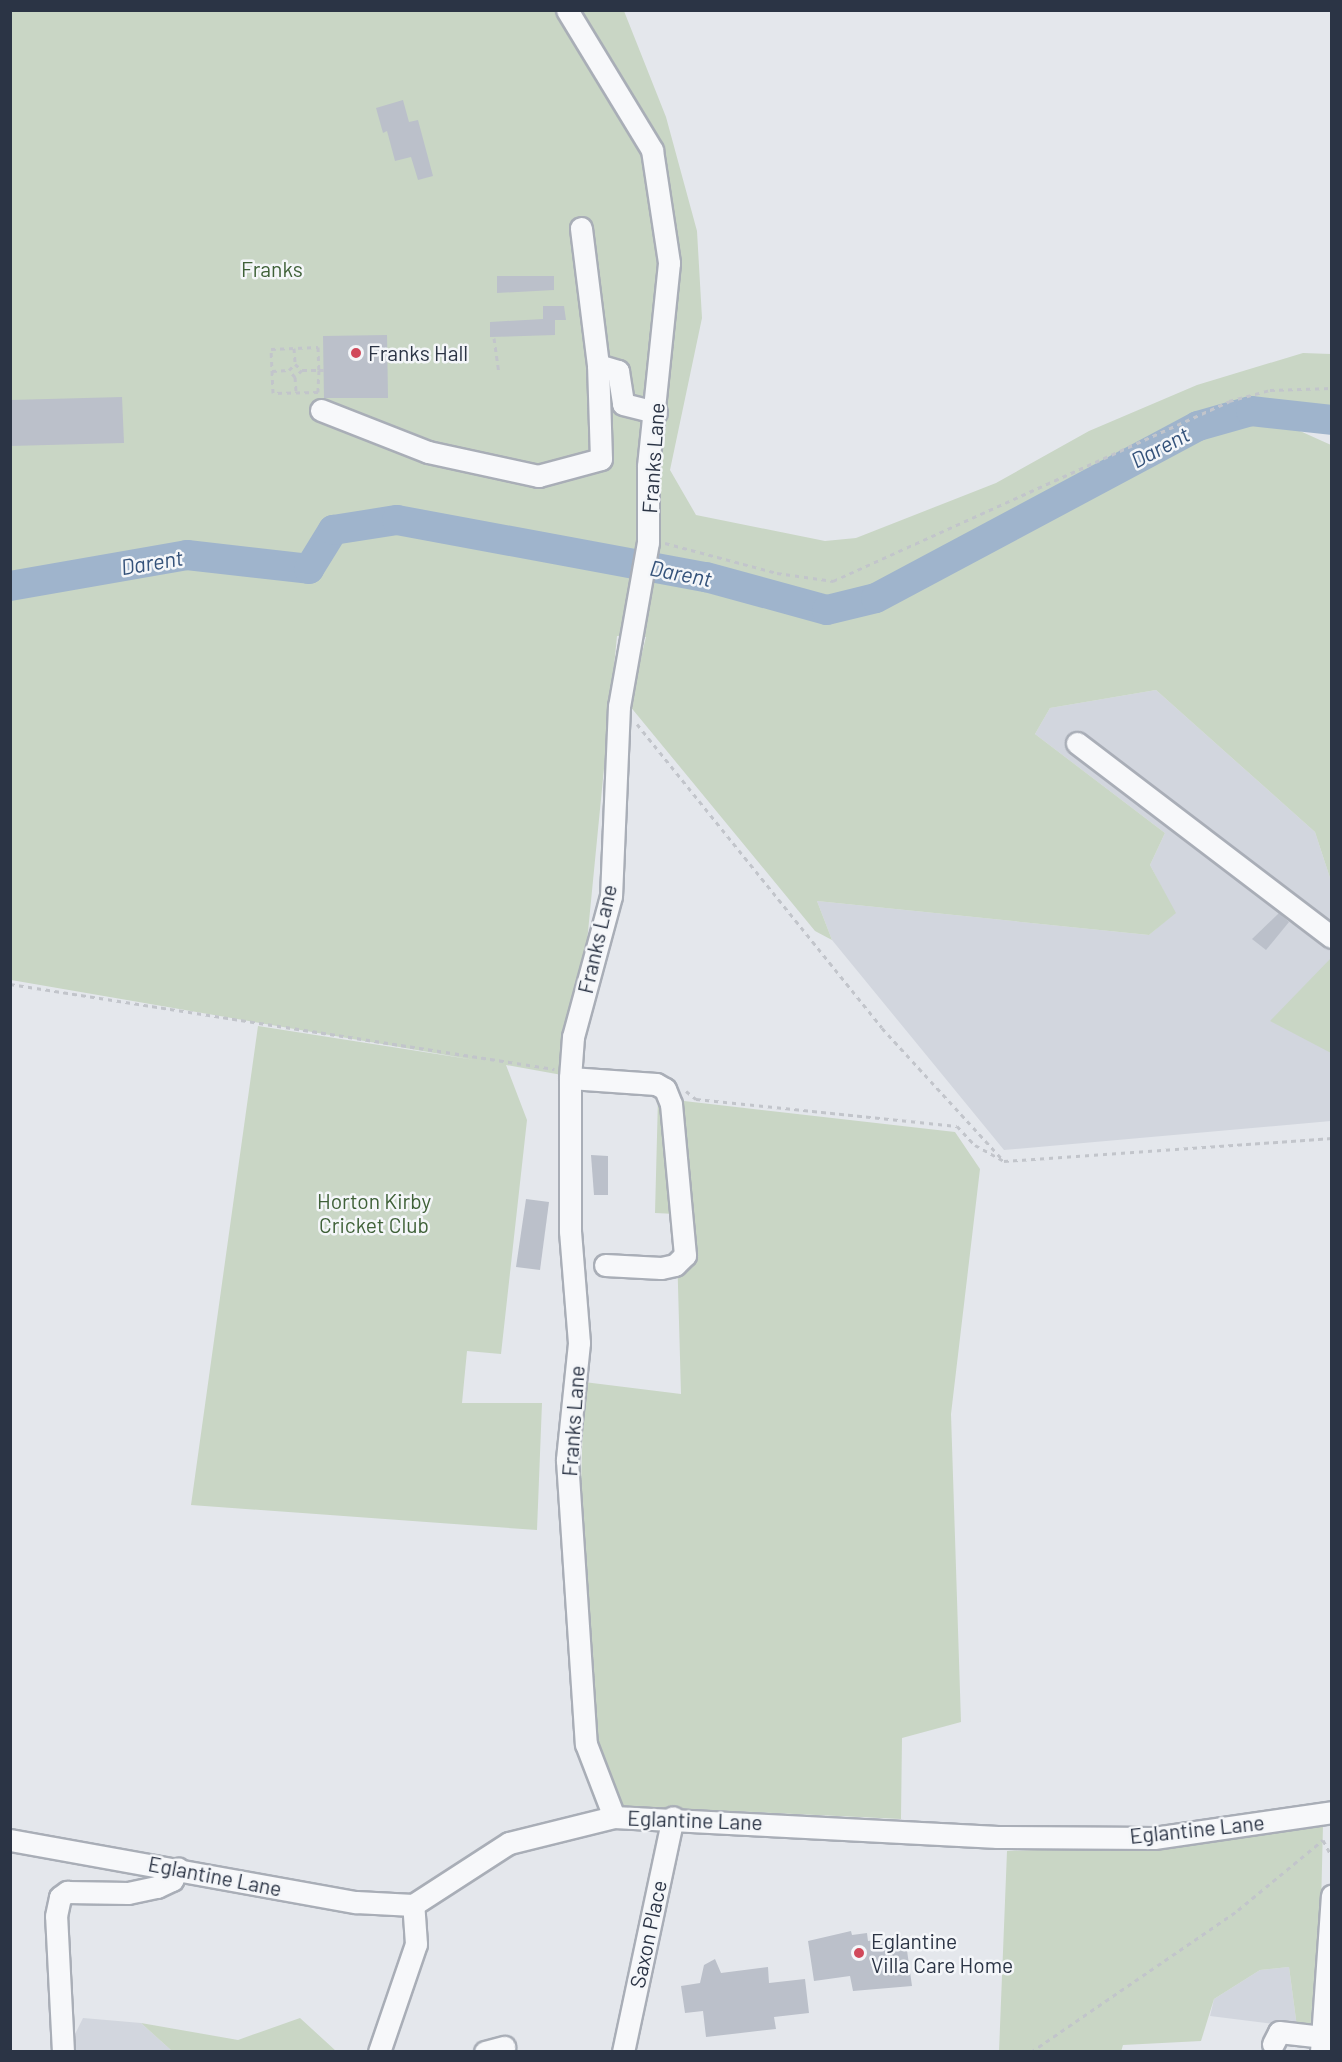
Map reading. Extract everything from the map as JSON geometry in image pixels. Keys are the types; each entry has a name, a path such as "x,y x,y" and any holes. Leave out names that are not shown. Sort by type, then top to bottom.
{"street":[{"name":"Franks Lane","path":"567,10 652,150 669,263 656,412 648,466 648,542 630,629 619,706 611,896 573,1037 570,1075 570,1231 579,1343 567,1460 586,1744 614,1817"},
{"path":"321,410 428,452 538,477 601,459 598,365 581,228"},
{"path":"598,365 618,371 623,404 656,412"},
{"path":"1077,744 1332,937"},
{"path":"570,1075 656,1084 665,1089 671,1104 685,1255 675,1265 660,1268 605,1265"},
{"name":"Eglantine Lane","path":"10,1840 356,1902 413,1905 509,1843 614,1817 673,1817 997,1837 1154,1838 1332,1812"},
{"name":"Saxon Place","path":"623,2052 673,1817"},
{"path":"63,2052 56,1916 60,1897 67,1892 157,1887 172,1880 178,1869"},
{"path":"1272,2044 1280,2032 1321,2044 1332,1895"},
{"path":"379,2052 416,1944 413,1905"}],"path":[{"path":"494,338 499,372"},
{"path":"318,347 318,370 318,392 273,393 271,349 318,347"},
{"path":"294,348 295,364 302,370 324,370"},
{"path":"272,371 289,370 295,364"},
{"path":"289,370 295,377 296,392"},
{"path":"295,377 302,370"},
{"path":"648,542 777,573 833,581 1229,401 1270,390 1332,388"},
{"path":"619,706 882,1028 1004,1161"},
{"path":"10,984 570,1075"},
{"path":"683,1089 696,1099 957,1126 975,1145 1004,1161 1332,1138"},
{"path":"1031,2052 1238,1910 1323,1840 1332,1857"}],"shaded area":[{"path":"1156,690 1315,832 1331,881 1331,1121 1004,1150 832,940 817,901 1149,935 1175,913 1150,865 1165,833 1035,734 1050,708"},
{"path":"1289,1967 1297,2027 1210,2016 1214,1999 1260,1970"},
{"path":"83,2018 141,2023 172,2051 66,2052"}],"green space":[{"path":"10,11 624,11 666,117 697,231 702,318 670,470 696,515 825,541 856,538 996,483 1089,431 1197,385 1303,353 1331,354 1331,419 1280,422 1331,445 1331,881 1315,832 1156,690 1050,708 1035,734 1165,833 1150,865 1176,913 1149,935 817,901 832,940 815,931 629,705 646,637 617,636 586,952 562,1075 506,1065 527,1120 501,1354 467,1351 462,1403 542,1403 537,1530 191,1505 258,1026 475,1060 11,980 11,593 164,566 11,574","holes":["406,516 516,529 601,545"]},
{"path":"1331,958 1331,1053 1270,1021"},
{"path":"658,1098 955,1132 980,1169 951,1414 961,1722 902,1738 901,1819 622,1806 596,1746 581,1485 584,1382 681,1394 676,1214 655,1213"},
{"path":"1323,1825 1318,2031 1297,2027 1289,1967 1260,1970 1214,1999 1201,2041 1123,2045 1121,2052 999,2052 1007,1851 1198,1844"},
{"path":"300,2018 336,2051 172,2051 141,2023 238,2040"}],"building":[{"path":"403,100 409,122 418,120 433,176 418,180 411,157 395,161 387,131 383,133 376,108"},
{"path":"497,276 554,276 554,290 497,293"},
{"path":"543,306 564,306 566,320 555,320 555,335 490,337 490,322 543,319"},
{"name":"Franks Hall","path":"387,335 388,398 324,398 323,336"},
{"path":"122,397 124,443 10,446 10,400"},
{"path":"1279,913 1289,922 1266,950 1252,939"},
{"path":"591,1155 608,1156 608,1195 594,1195"},
{"path":"526,1199 549,1202 540,1270 516,1267"},
{"name":"Eglantine Villa Care Home","path":"851,1931 852,1935 867,1933 868,1941 905,1936 912,1986 853,1991 850,1976 814,1981 808,1941"},
{"path":"715,1959 721,1973 768,1967 769,1983 805,1979 809,2013 774,2017 776,2029 706,2037 703,2011 685,2013 681,1986 700,1983 704,1965"}],"waterway":[{"name":"Darent","path":"10,586 187,555 309,569 333,530 397,520 706,577 827,610 876,598 1198,426 1251,411 1332,420"}],"place":[{"name":"Franks Hall","path":"356,353"},
{"name":"Eglantine Villa Care Home","path":"859,1953"}],"park label":[{"name":"Franks","path":"272,269"},
{"name":"Horton Kirby Cricket Club","path":"374,1213"}]}
